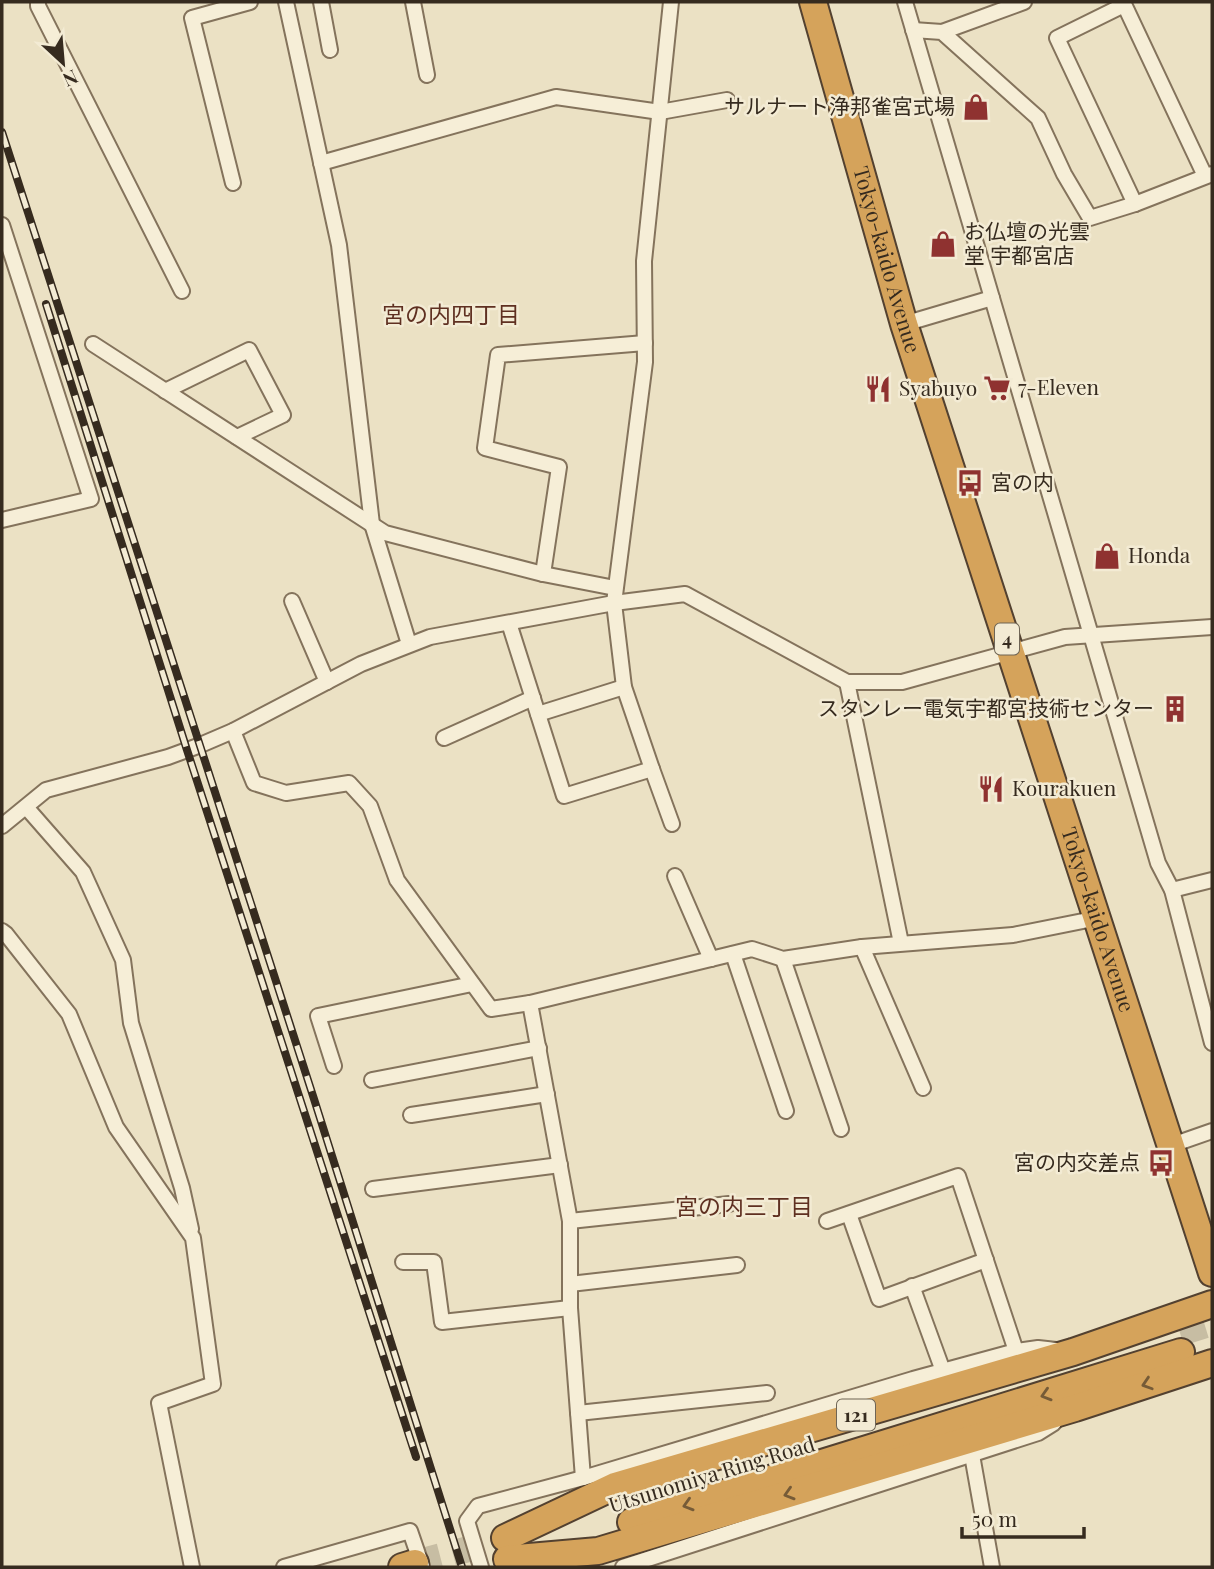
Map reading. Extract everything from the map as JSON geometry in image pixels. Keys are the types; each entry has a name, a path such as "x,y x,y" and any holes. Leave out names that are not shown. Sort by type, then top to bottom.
{"highway":[{"name":"Tokyo-kaido Avenue","path":"813,2 904,324 1212,1273"},
{"name":"121","path":"494,1555 615,1486 1073,1352 1212,1304"},
{"name":"Utsunomiya Ring Road","path":"494,1555 944,1427 1180,1343"},
{"path":"494,1555 598,1550 1075,1408 1212,1363"}],"street":[{"path":"38,2 183,291"},
{"path":"233,183 192,18 250,2"},
{"path":"286,2 339,245 372,524 409,644"},
{"path":"321,2 330,50"},
{"path":"413,2 426,75"},
{"path":"671,2 644,261 645,362 614,595 624,687 672,824"},
{"path":"905,2 1158,863 1172,890 1212,1043"},
{"path":"913,30 942,32 1024,2"},
{"path":"942,32 1038,118 1090,218 1135,204 1209,175 1123,4 1057,38 1135,204"},
{"path":"321,163 556,97 660,112 727,100"},
{"path":"2,225 91,499 2,520"},
{"path":"904,324 992,298"},
{"path":"543,574 559,467 485,448 498,355 645,343"},
{"path":"93,344 385,533 614,595"},
{"path":"164,391 249,350 283,415 237,437"},
{"path":"2,826 46,790 168,757 233,731 361,664 409,644 430,637 509,623 614,595 685,594 847,682 902,682 1065,637 1212,627"},
{"path":"292,601 327,682"},
{"path":"509,623 564,796 652,769"},
{"path":"847,682 901,943"},
{"path":"538,714 624,687"},
{"path":"444,738 533,698"},
{"path":"233,731 254,783 286,793 349,783 370,806 397,880 491,1009 530,1003 752,949 783,959 862,947 1013,934 1098,918"},
{"path":"26,807 83,872 123,960 131,1023 182,1188 193,1238 213,1384 159,1403 192,1567"},
{"path":"675,876 711,959"},
{"path":"1172,890 1212,880"},
{"path":"2,931 69,1014 116,1127 193,1238"},
{"path":"862,947 923,1088"},
{"path":"733,954 786,1111"},
{"path":"783,959 841,1129"},
{"path":"334,1066 318,1016 472,984"},
{"path":"530,1003 570,1221 570,1308 583,1478"},
{"path":"372,1080 538,1048"},
{"path":"411,1115 547,1094"},
{"path":"1172,1145 1212,1131"},
{"path":"373,1189 560,1165"},
{"path":"827,1222 958,1176 1016,1351"},
{"path":"570,1221 729,1204"},
{"path":"849,1214 879,1298 986,1260"},
{"path":"403,1262 434,1262 442,1322 570,1308"},
{"path":"570,1284 737,1265"},
{"path":"912,1286 943,1371"},
{"path":"494,1555 467,1521 478,1506 583,1478 1016,1351 1038,1348 1073,1352"},
{"path":"578,1413 767,1393"},
{"path":"623,1567 1038,1433 1075,1408"},
{"path":"972,1455 992,1567"},
{"path":"284,1567 410,1531 413,1566"}],"tunnel":[{"path":"1180,1333 1212,1323"},
{"path":"415,1563 484,1545"}],"railway":[{"path":"2,132 462,1567"},
{"path":"46,304 416,1457"}],"place":[{"name":"サルナート浄邦雀宮式場","path":"976,107"},
{"name":"お仏壇の光雲 堂 宇都宮店","path":"943,244"},
{"name":"7-Eleven","path":"997,388"},
{"name":"Syabuyo","path":"878,389"},
{"name":"宮の内","path":"970,483"},
{"name":"Honda","path":"1107,556"},
{"name":"スタンレー電気宇都宮技術センター","path":"1175,709"},
{"name":"Kourakuen","path":"991,789"},
{"name":"宮の内交差点","path":"1161,1163"}],"district":[{"name":"宮の内四丁目","path":"451,315"},
{"name":"宮の内三丁目","path":"744,1207"}]}
